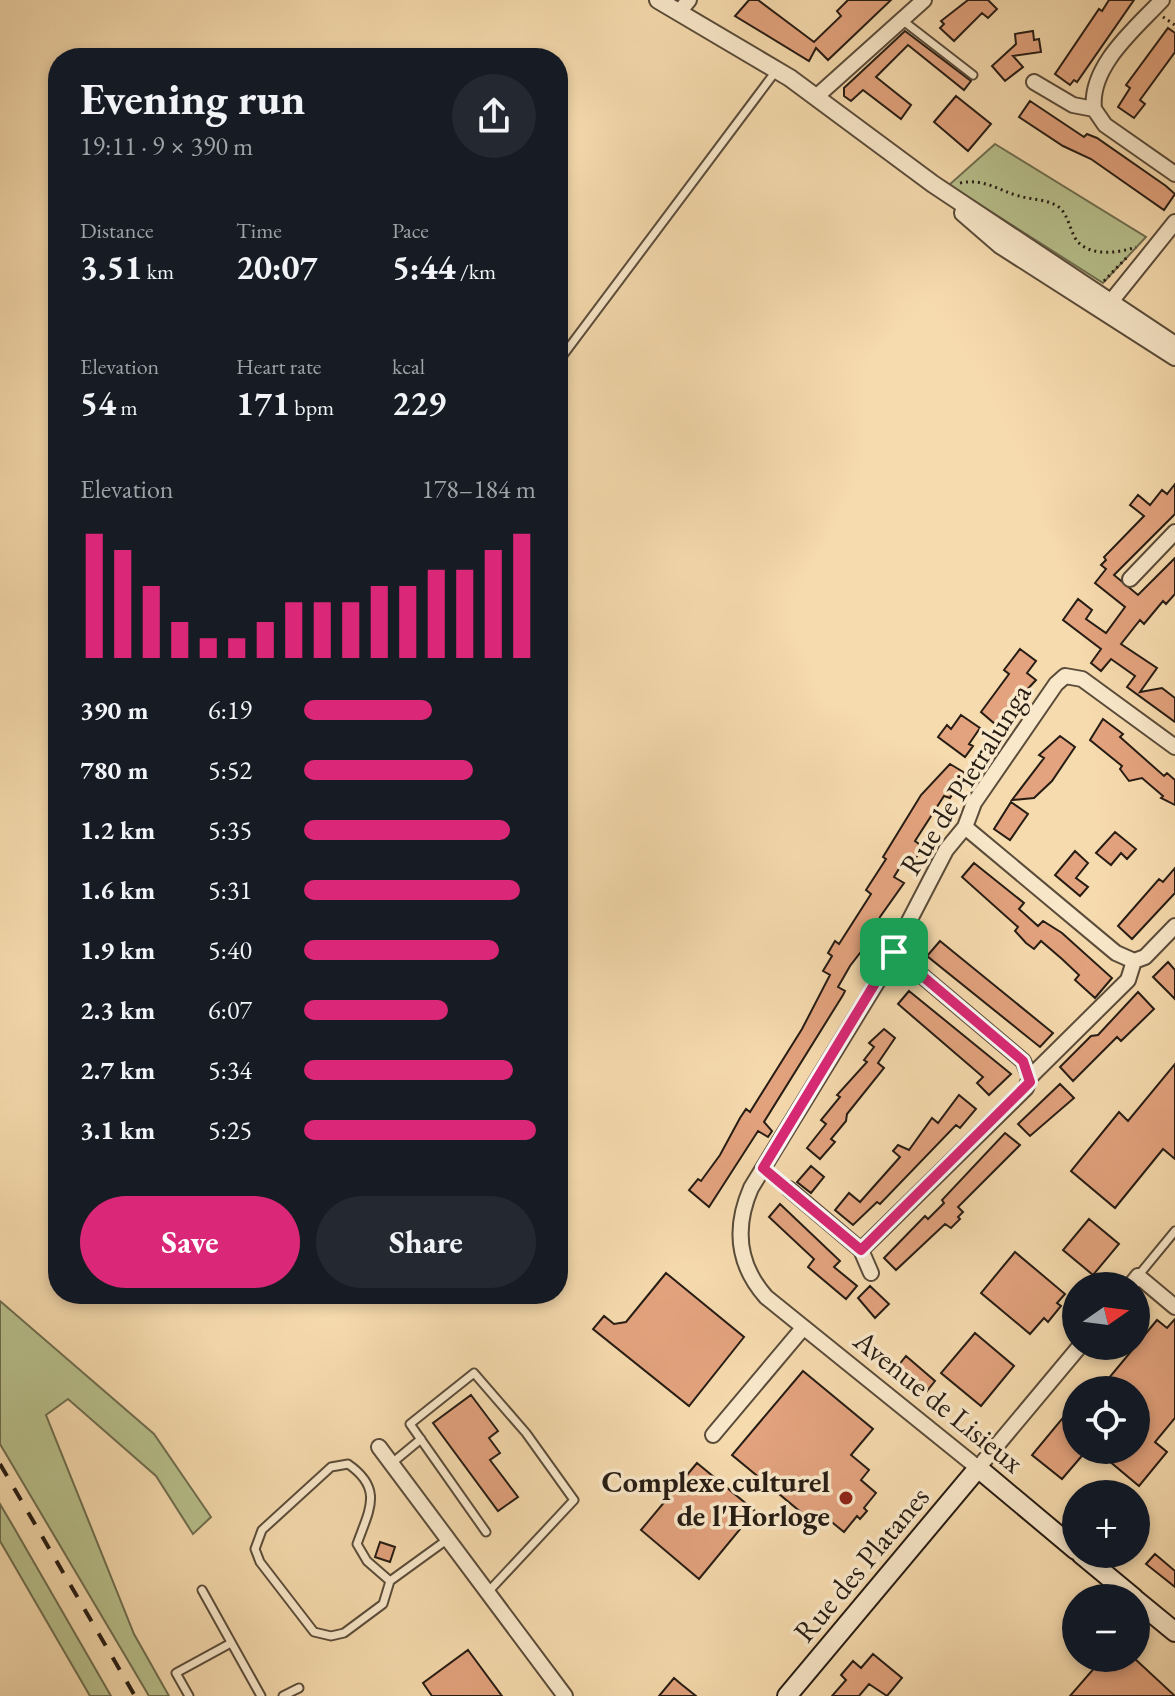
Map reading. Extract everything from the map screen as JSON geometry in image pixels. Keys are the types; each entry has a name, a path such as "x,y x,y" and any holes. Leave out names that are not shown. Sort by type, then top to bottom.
{"main road":[{"name":"Avenue de Lisieux","path":"978,1468 1062,1538"},
{"name":"Rue des Platanes","path":"787,1696 978,1468"},
{"path":"1098,1568 1117,1584"},
{"path":"1150,1611 1175,1632"}],"street":[{"path":"816,97 924,0"},
{"path":"1162,0 1137,24 1103,71 1094,90 1094,109 1105,125 1175,174"},
{"path":"661,1 684,6 816,97 933,184 1000,245 1175,345"},
{"path":"1034,82 1073,105 1094,109"},
{"path":"1106,308 1175,222"},
{"path":"1106,308 1175,357"},
{"path":"1130,579 1175,532"},
{"name":"Rue de Pietralunga","path":"803,1328 773,1303 752,1278 740,1244 742,1210 763,1168 894,952 946,850 965,827 974,803 1047,696 1060,679 1070,675 1082,679 1175,747"},
{"path":"965,827 1116,953 1134,961 1145,957 1175,926"},
{"path":"894,952 1023,1061 1030,1077"},
{"path":"861,1250 1026,1088 1030,1077 1128,980 1134,961"},
{"path":"789,1189 861,1250 871,1273"},
{"path":"1150,1291 1175,1306"},
{"path":"713,1435 803,1328"},
{"name":"Avenue de Lisieux","path":"803,1328 978,1468"},
{"path":"978,1468 1068,1360"},
{"path":"379,1447 565,1696"}],"lane":[{"path":"901,18 973,75"},
{"path":"568,349 777,69"},
{"path":"1141,1272 1175,1231"},
{"path":"486,1532 410,1424 474,1373 526,1433 574,1500 488,1592"},
{"path":"392,1463 421,1439"},
{"path":"390,1581 367,1561 357,1544 372,1500 362,1474 348,1464 331,1467 262,1530 255,1549 260,1562 314,1632 331,1636 344,1633 383,1604 390,1581 448,1539"},
{"path":"202,1590 261,1696"},
{"path":"189,1696 176,1673 231,1643"},
{"path":"283,1696 299,1688"}],"path":[{"path":"933,184 972,181 994,184 1017,196 1052,204 1062,210 1078,241 1089,248 1114,253 1137,246"}],"green space":[{"path":"995,144 1146,237 1103,283 949,185"},
{"path":"0,1301 154,1434 211,1517 193,1534 156,1476 68,1399 46,1415 134,1634 169,1696 149,1696 0,1444"},
{"path":"0,1504 111,1696 90,1696 0,1541"}],"building":[{"path":"749,0 758,0 814,42 841,16 837,11 848,0 891,0 828,60 816,48 809,61 735,16"},
{"path":"968,0 988,0 997,9 988,18 982,13 954,41 940,28 944,24 941,21"},
{"path":"1109,0 1134,0 1077,82 1074,80 1070,85 1055,74 1099,9 1102,11"},
{"path":"1168,28 1175,33 1175,52 1140,100 1145,104 1134,118 1118,107 1130,88 1126,85"},
{"path":"905,31 971,81 964,90 908,45 876,77 911,105 901,119 863,90 851,101 844,96 844,88"},
{"path":"1033,31 1034,40 1039,39 1041,52 1013,56 1023,67 1005,81 992,66 1016,44 1015,34"},
{"path":"956,96 991,124 968,151 934,122"},
{"path":"1030,101 1084,137 1087,134 1097,138 1166,186 1175,194 1164,210 1091,159 1063,146 1019,117"},
{"path":"1175,484 1175,514 1114,575 1138,595 1175,558 1175,594 1166,604 1163,601 1144,624 1140,620 1121,644 1157,668 1140,692 1162,688 1175,698 1175,722 1127,687 1135,676 1111,659 1101,671 1091,663 1101,649 1063,620 1078,599 1092,610 1086,619 1106,633 1125,607 1095,583 1106,569 1101,565 1106,560 1104,557 1144,516 1130,505 1138,495 1150,505 1162,490 1167,494"},
{"path":"1020,649 1036,661 1027,673 1036,680 995,724 981,712 1009,674 1004,670"},
{"path":"961,715 980,728 969,744 973,746 965,757 938,737 947,725 951,729"},
{"path":"1103,719 1123,734 1120,737 1164,776 1167,773 1175,780 1175,805 1161,798 1163,796 1142,778 1129,781 1120,769 1122,766 1090,740"},
{"path":"1060,736 1075,747 1052,781 1034,798 1012,800 1044,758 1039,755"},
{"path":"950,764 965,773 950,798 944,796 915,841 923,847 915,859 908,854 894,877 904,883 880,917 873,936 850,966 838,987 845,991 843,995 764,1122 772,1131 768,1137 758,1131 709,1207 689,1190 698,1179 701,1181 720,1155 740,1118 746,1109 750,1112 802,1029 830,975 823,971 832,956 828,953 835,941 839,944 871,894 866,890 921,795"},
{"path":"1011,802 1028,814 1010,840 994,829"},
{"path":"1115,832 1136,849 1127,859 1121,853 1111,865 1096,853"},
{"path":"1075,851 1088,863 1076,878 1088,887 1080,896 1055,875"},
{"path":"974,863 1024,903 1019,909 1038,926 1043,921 1062,933 1112,978 1095,998 1075,980 1079,975 1062,959 1041,941 1034,949 1026,943 1015,931 1018,927 962,877"},
{"path":"1175,868 1175,893 1132,939 1118,926 1159,879 1163,882"},
{"path":"940,941 1053,1033 1040,1047 927,956"},
{"path":"1168,962 1175,970 1175,999 1153,977"},
{"path":"909,991 1011,1074 989,1095 977,1083 983,1077 898,1004"},
{"path":"1138,992 1154,1009 1121,1041 1117,1037 1073,1081 1060,1067 1091,1036 1098,1035"},
{"path":"884,1029 895,1038 878,1063 884,1068 847,1114 846,1121 831,1139 835,1142 820,1159 807,1148 826,1124 821,1120 840,1097 837,1095 867,1062 864,1060 874,1047 869,1043"},
{"path":"1175,1064 1175,1159 1163,1149 1115,1208 1071,1171 1119,1112 1128,1121"},
{"path":"1060,1084 1074,1098 1030,1136 1018,1124"},
{"path":"959,1095 976,1109 960,1128 956,1125 880,1204 877,1202 853,1225 835,1210 849,1193 860,1202 900,1157 893,1151 898,1145 909,1150 932,1118 938,1123"},
{"path":"1005,1133 1020,1145 958,1207 963,1212 958,1217 960,1219 951,1228 945,1224 896,1270 884,1258 925,1216 928,1219 944,1203 942,1200"},
{"path":"811,1166 824,1177 811,1193 797,1182"},
{"path":"780,1204 840,1261 834,1267 857,1286 846,1299 808,1267 814,1259 769,1217"},
{"path":"1089,1219 1119,1244 1096,1272 1089,1272 1063,1250"},
{"path":"1015,1252 1062,1291 1062,1297 1057,1303 1061,1306 1048,1322 1044,1318 1030,1334 981,1293"},
{"path":"666,1273 744,1337 689,1406 593,1329 604,1316 614,1324 626,1322"},
{"path":"870,1286 889,1304 875,1318 858,1298"},
{"path":"1175,1319 1175,1418 1155,1442 1167,1452 1144,1480 1132,1480 1113,1464 1150,1464 1150,1376 1111,1376 1124,1360 1150,1360 1150,1328 1157,1320 1167,1328"},
{"path":"975,1333 1014,1366 981,1406 941,1373"},
{"path":"906,1356 935,1381 927,1391 898,1366"},
{"path":"803,1371 873,1429 851,1455 869,1470 861,1480 876,1493 864,1508 867,1511 860,1519 857,1516 844,1532 828,1519 820,1528 732,1455"},
{"path":"471,1395 498,1431 489,1438 500,1453 490,1460 518,1497 498,1511 433,1423"},
{"path":"1062,1419 1062,1464 1075,1464 1062,1479 1032,1455"},
{"path":"697,1463 755,1511 699,1579 641,1530"},
{"path":"380,1542 395,1547 390,1562 375,1557"},
{"path":"1155,1554 1175,1571 1175,1587 1150,1567 1150,1560"},
{"path":"468,1650 502,1696 432,1696 423,1683"},
{"path":"873,1654 902,1678 887,1696 869,1684 859,1696 832,1696 846,1680 841,1675 853,1661 861,1668"},
{"path":"1091,1672 1149,1672 1175,1696 1070,1696"},
{"path":"674,1678 681,1684 696,1696 659,1696"}],"railway":[{"path":"0,1464 135,1696"}],"place":[{"name":"Complexe culturel de l'Horloge","path":"846,1498"}],"route":[{"path":"894,952 1023,1061 1030,1072 1030,1082 861,1250 763,1168 894,952"}]}
